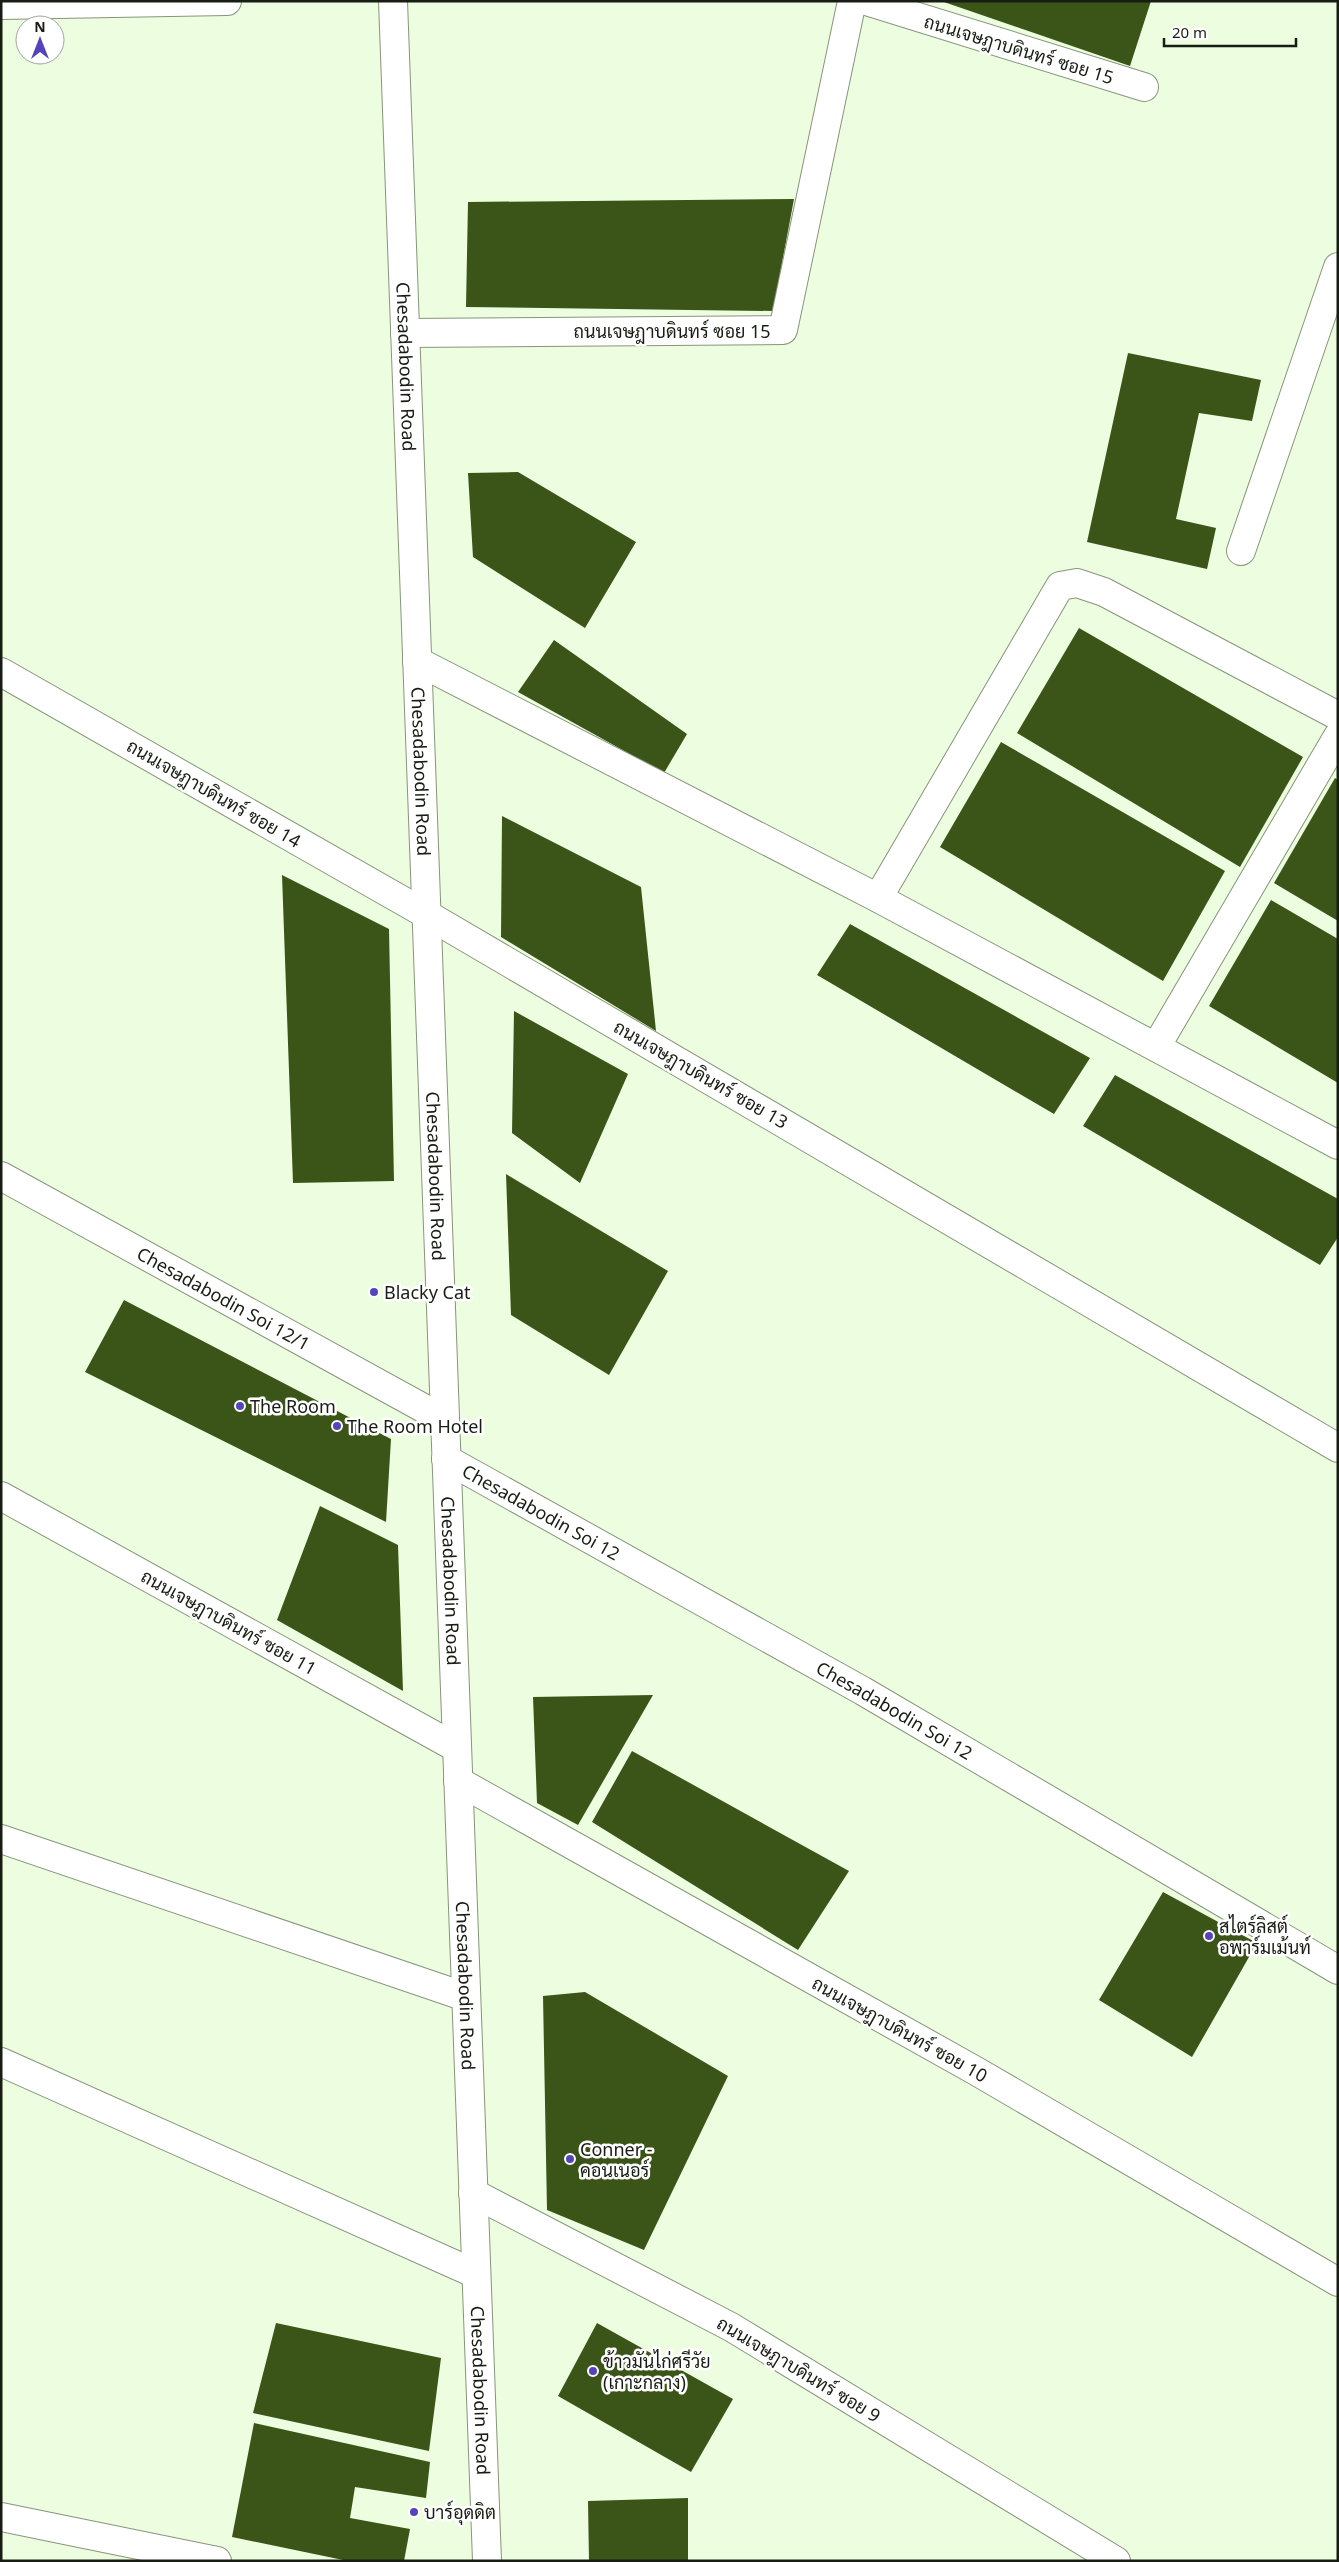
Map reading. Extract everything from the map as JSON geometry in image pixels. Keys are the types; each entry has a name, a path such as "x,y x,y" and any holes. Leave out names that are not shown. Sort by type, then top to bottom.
{"street":[{"path":"1,5 227,1"},
{"name":"Chesadabodin Road","path":"393,1 487,2561"},
{"name":"ถนนเจษฎาบดินทร์ ซอย 15","path":"405,333 783,330 852,1"},
{"name":"ถนนเจษฎาบดินทร์ ซอย 15","path":"866,1 1144,87"},
{"path":"1241,551 1338,267"},
{"path":"878,898 1060,586 1077,583 1104,592 1338,716"},
{"path":"417,661 878,898 1338,1145"},
{"name":"ถนนเจษฎาบดินทร์ ซอย 14","path":"1,672 426,914"},
{"path":"1156,1047 1338,736"},
{"name":"ถนนเจษฎาบดินทร์ ซอย 13","path":"426,914 1338,1448"},
{"name":"Chesadabodin Soi 12/1","path":"1,1176 445,1420"},
{"name":"Chesadabodin Soi 12","path":"446,1458 863,1691 1338,1970"},
{"name":"ถนนเจษฎาบดินทร์ ซอย 11","path":"1,1496 457,1748"},
{"name":"ถนนเจษฎาบดินทร์ ซอย 10","path":"458,1781 976,2071 1338,2282"},
{"path":"1,1839 466,1997"},
{"path":"1,2062 476,2274"},
{"name":"ถนนเจษฎาบดินทร์ ซอย 9","path":"473,2193 731,2327 1116,2561"},
{"path":"1,2517 217,2561"}],"building":[{"path":"941,1 1151,1 1130,66"},
{"path":"794,199 773,311 466,307 468,202"},
{"path":"1128,353 1261,380 1252,421 1199,413 1176,519 1216,528 1207,569 1087,542"},
{"path":"518,472 636,542 585,628 473,557 468,473"},
{"path":"1079,628 1303,757 1240,867 1017,733"},
{"path":"554,640 687,734 664,773 518,692"},
{"path":"1001,742 1225,871 1163,981 940,847"},
{"path":"1335,778 1338,780 1338,921 1274,883"},
{"path":"502,816 641,887 656,1031 501,937"},
{"path":"282,875 389,929 394,1181 293,1183"},
{"path":"1271,900 1338,939 1338,1083 1209,1006"},
{"path":"850,924 1090,1058 1054,1114 817,975"},
{"path":"514,1011 628,1074 580,1183 512,1133"},
{"path":"1115,1075 1338,1199 1338,1237 1320,1265 1083,1126"},
{"path":"506,1174 668,1271 609,1375 511,1315"},
{"name":"The Room","path":"124,1300 391,1439 386,1522 85,1372"},
{"path":"320,1506 398,1545 403,1691 277,1620"},
{"path":"653,1695 578,1825 537,1803 533,1697"},
{"path":"632,1751 849,1871 798,1950 592,1822"},
{"path":"1163,1892 1257,1943 1192,2057 1099,2000"},
{"path":"585,1992 728,2076 644,2250 547,2210 543,1996"},
{"path":"276,2323 441,2358 429,2451 253,2413"},
{"path":"597,2323 733,2399 691,2472 558,2396"},
{"path":"254,2423 430,2462 426,2498 355,2487 350,2518 410,2529 404,2561 348,2561 232,2537"},
{"path":"688,2498 688,2561 589,2561 588,2501"}],"place":[{"name":"Blacky Cat","path":"374,1292"},
{"name":"The Room","path":"240,1406"},
{"name":"The Room Hotel","path":"337,1426"},
{"name":"สไตร์ลิสต์ อพาร์มเม้นท์","path":"1209,1936"},
{"name":"Conner - คอนเนอร์","path":"570,2159"},
{"name":"ข้าวมันไก่ศรีวัย (เกาะกลาง)","path":"593,2371"},
{"name":"บาร์อุดดิต","path":"414,2512"}]}
